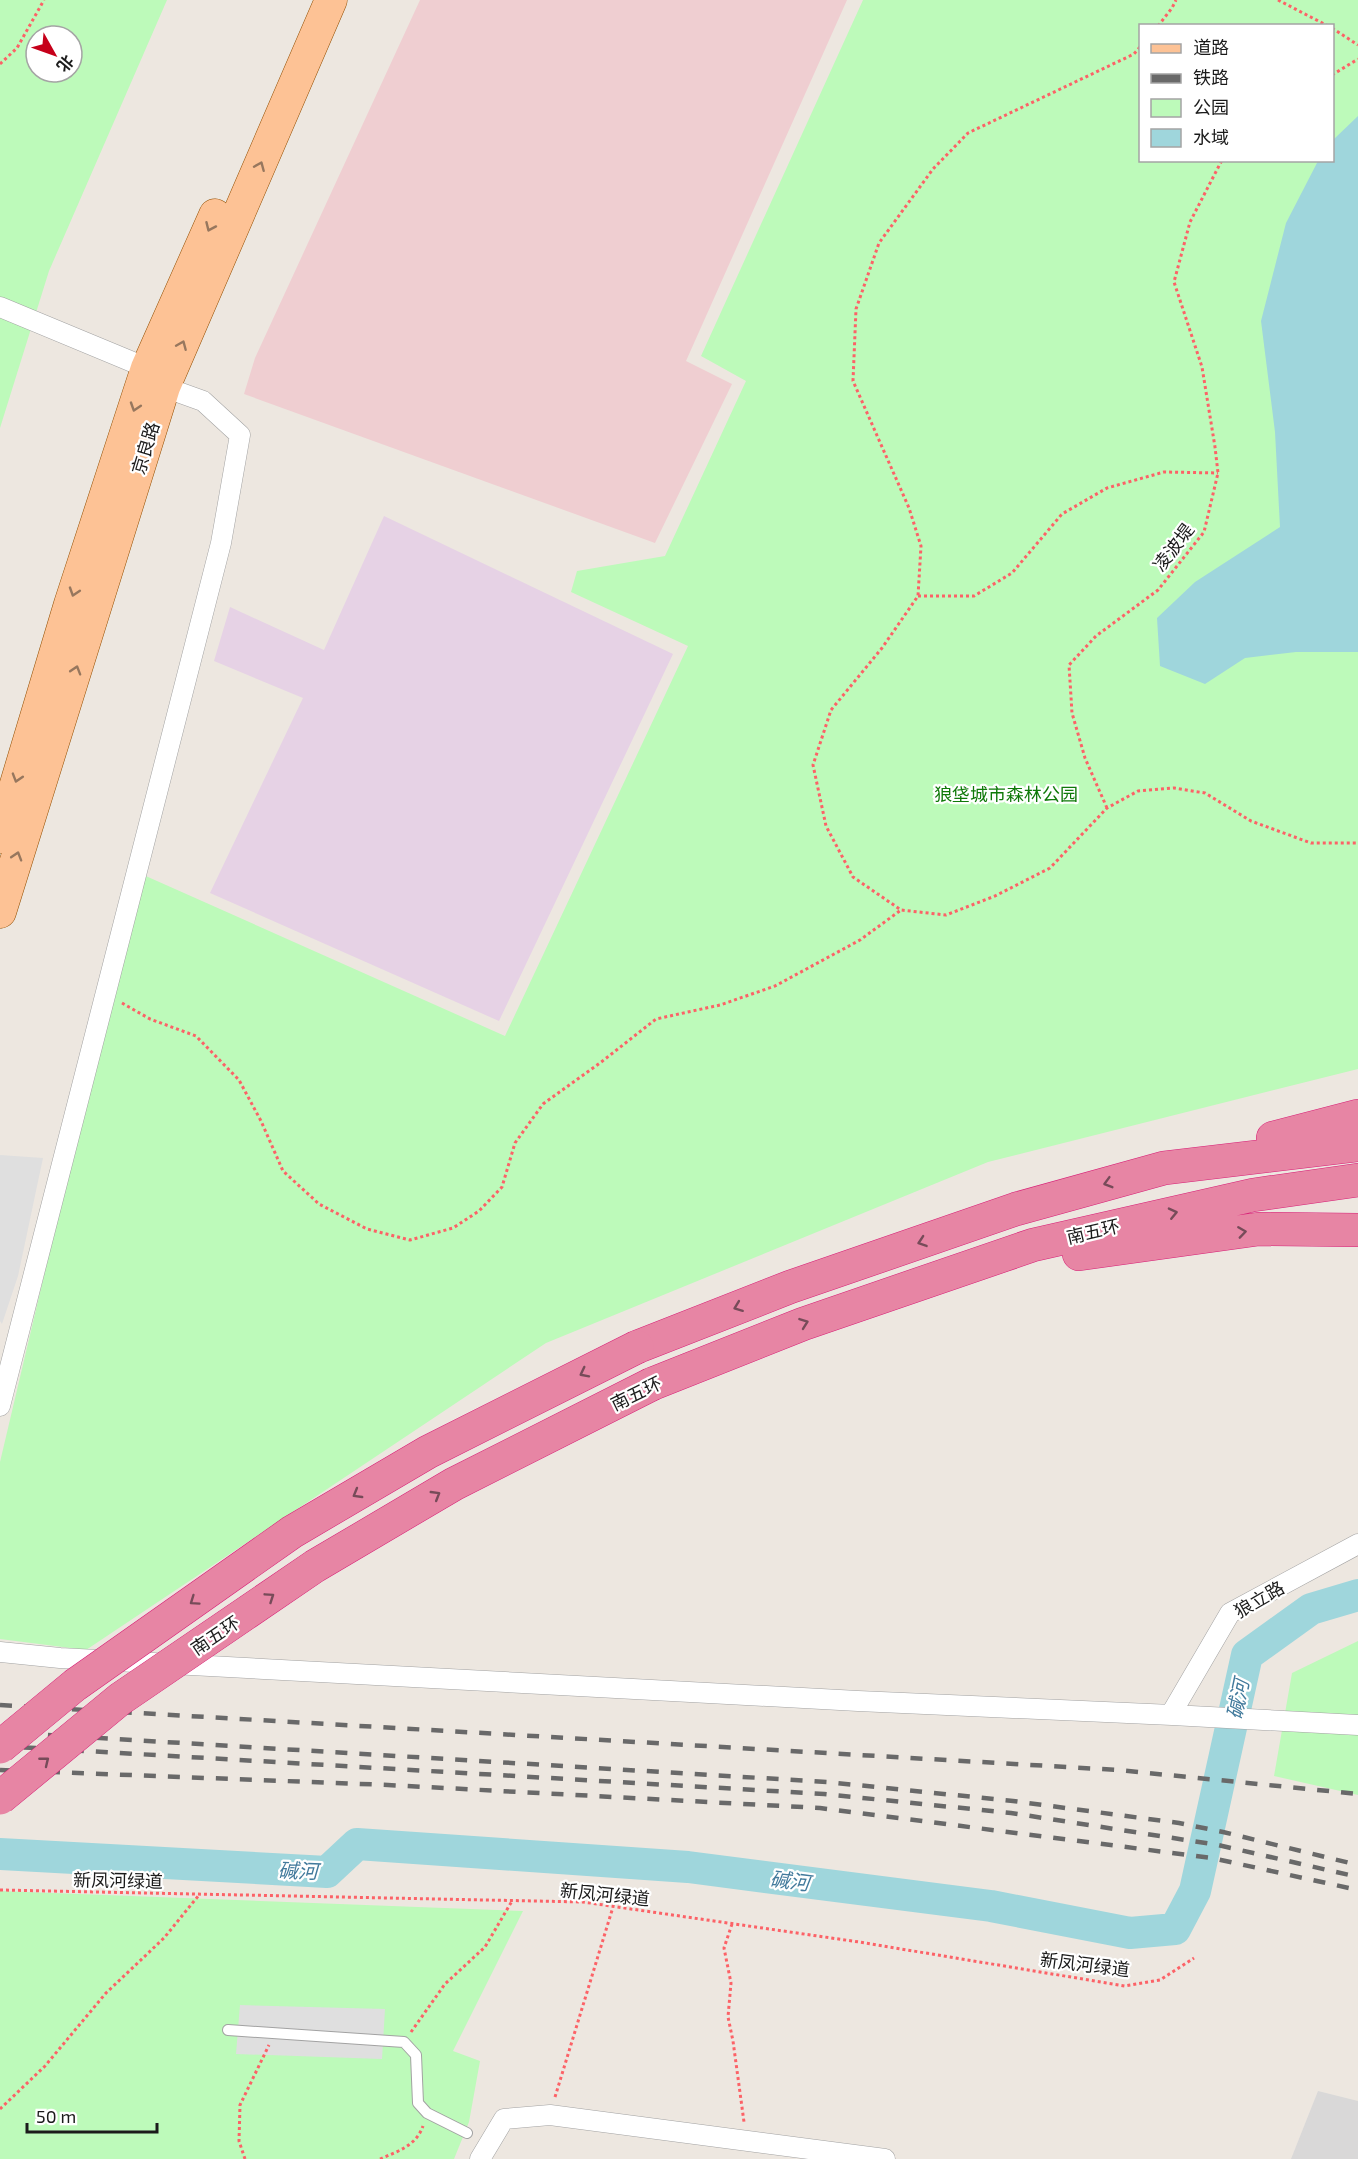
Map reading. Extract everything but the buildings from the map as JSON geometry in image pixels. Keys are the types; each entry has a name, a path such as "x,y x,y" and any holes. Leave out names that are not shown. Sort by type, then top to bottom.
{"highway":[{"path":"0,1747 75,1685 292,1532 428,1452 637,1347 790,1287 1016,1209 1358,1116"},
{"path":"1164,1168 1358,1145"},
{"name":"南五环","path":"0,1798 120,1699 315,1566 454,1484 652,1384 803,1324 1033,1245 1241,1198 1358,1180"},
{"path":"955,1272 1259,1229 1358,1230"}],"main road":[{"name":"京良路","path":"0,837 70,604 156,378 309,0"},
{"name":"京良路","path":"0,912 156,378 332,0"}],"street":[{"path":"0,307 203,401 240,435 221,543 0,1406"},
{"name":"狼立路","path":"1172,1714 1230,1613 1358,1544"},
{"path":"0,1652 60,1658 846,1701 1172,1714 1358,1725"},
{"path":"480,2159 504,2119 550,2115 885,2159"}],"lane":[{"path":"228,2030 404,2042 416,2055 418,2103 427,2113 467,2133"}],"path":[{"path":"0,64 17,48 44,0"},
{"path":"1160,24 1176,0"},
{"path":"1278,0 1324,24"},
{"path":"1334,29 1358,45"},
{"path":"1139,47 1134,54 968,133 933,169 879,243 856,309 853,381 909,508 921,546 918,596 882,648 831,710 813,765 826,826 853,877 901,910 946,915 995,896 1050,868 1107,808 1138,791 1174,788 1205,793 1251,821 1311,843 1358,843"},
{"path":"1334,74 1358,59"},
{"name":"凌波堤","path":"1107,808 1085,758 1071,713 1069,665 1096,636 1158,590 1204,532 1218,473 1202,367 1174,282 1190,222 1221,162"},
{"path":"918,596 974,597 1012,573 1062,514 1107,488 1164,472 1218,473"},
{"path":"106,993 150,1019 196,1036 239,1080 261,1121 283,1171 319,1204 367,1229 410,1240 453,1228 479,1211 502,1186 515,1143 543,1104 656,1019 720,1005 775,986 860,940 901,910"},
{"name":"新凤河绿道","path":"0,1890 583,1902 859,1942 1125,1986 1160,1980 1194,1958"},
{"path":"0,2109 45,2066 106,1993 164,1938 199,1895"},
{"path":"404,2042 445,1984 485,1947 512,1901"},
{"path":"550,2115 613,1906"},
{"path":"732,1924 724,1948 731,1983 728,2017 748,2140"},
{"path":"245,2159 239,2141 240,2105 274,2032"},
{"path":"380,2159 419,2138 427,2113"}],"shaded area":[{"path":"420,0 847,0 686,361 732,384 655,543 244,394 255,358"},
{"path":"384,516 673,654 499,1021 210,893 303,698 214,661 230,607 324,650"},
{"path":"0,1155 43,1158 18,1276 2,1324 0,1321"},
{"path":"240,2005 385,2009 382,2059 236,2054"},
{"path":"1318,2091 1358,2101 1358,2159 1291,2159"}],"green space":[{"path":"0,0 167,0 49,271 0,428"},
{"name":"狼垡城市森林公园","path":"863,0 1358,0 1358,1069 988,1162 546,1343 86,1650 0,1639 0,1462 139,873 505,1036 688,646 571,592 577,571 665,556 746,381 701,356"},
{"path":"1358,1641 1358,1795 1274,1776 1292,1673"},
{"path":"0,1891 523,1911 453,2051 480,2061 469,2122 454,2159 0,2159"}],"water":[{"path":"1358,116 1358,652 1296,652 1245,658 1205,684 1160,666 1157,618 1195,582 1280,527 1275,432 1261,321 1286,223 1317,162 1334,162 1334,139"}],"waterway":[{"name":"碱河","path":"0,1854 327,1872 357,1844 688,1867 991,1906 1130,1933 1175,1929 1195,1891 1247,1655 1311,1609 1358,1595"}],"railway":[{"path":"0,1705 1118,1770 1358,1794"},
{"path":"0,1732 827,1782 1013,1801 1179,1823 1358,1865"},
{"path":"0,1746 824,1794 1011,1813 1218,1845 1358,1877"},
{"path":"0,1770 388,1785 820,1808 1212,1858 1358,1890"}]}
